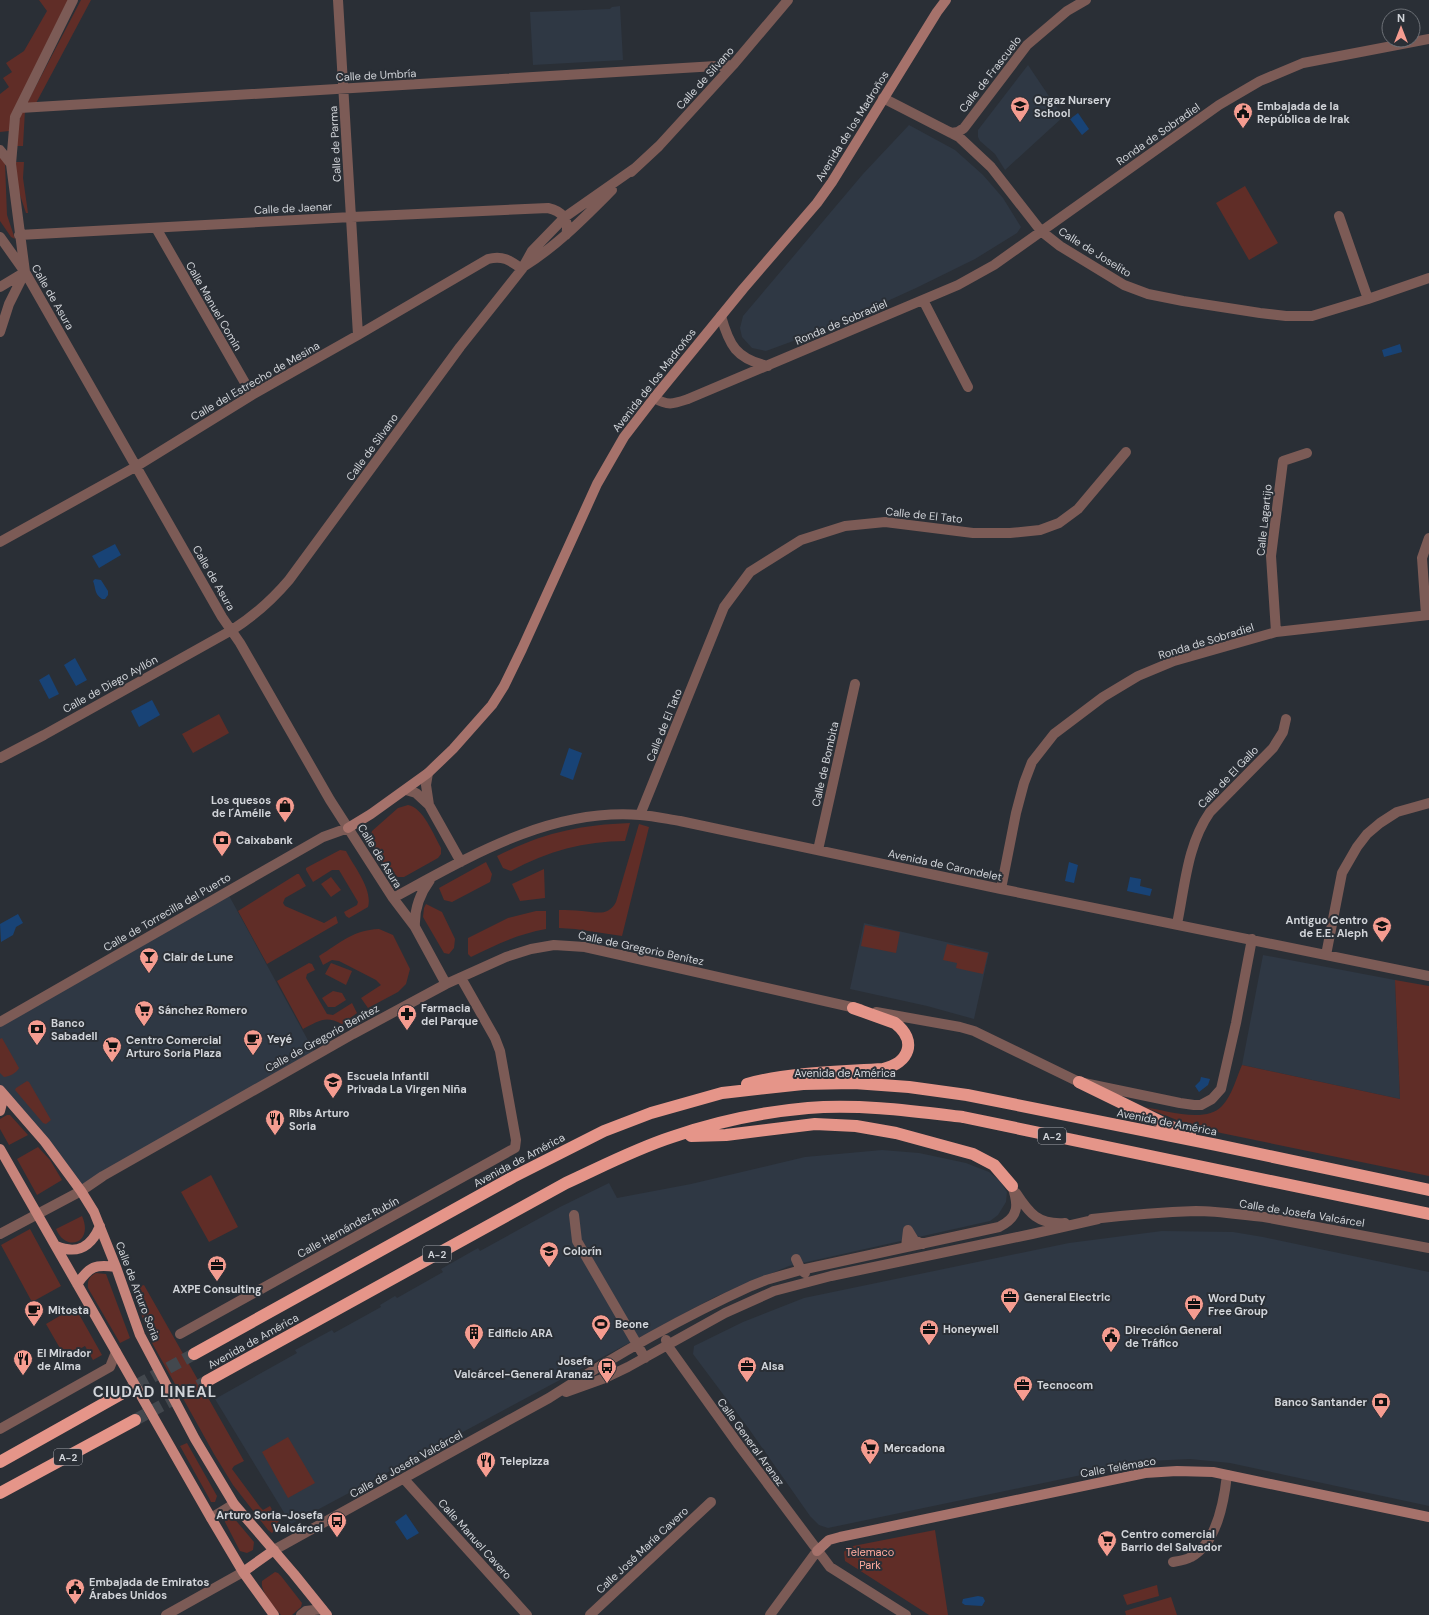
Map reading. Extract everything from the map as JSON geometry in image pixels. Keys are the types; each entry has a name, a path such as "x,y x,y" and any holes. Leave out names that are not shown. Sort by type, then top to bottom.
{"highway":[{"path":"722,1093 739,1086 774,1077 883,1069 892,1067 905,1057 908,1051 908,1043 905,1032 900,1027 895,1023 853,1008"},
{"path":"1079,1082 1168,1125 1217,1145"},
{"name":"Avenida de América","path":"194,1354 568,1148 604,1131 651,1113 722,1093 803,1084 854,1083 909,1087 967,1095 1217,1145 1429,1190"},
{"name":"Avenida de América","path":"207,1381 566,1183 625,1156 672,1137 731,1121 770,1113 809,1108 905,1110 970,1119 1429,1214"},
{"path":"672,1137 726,1135 815,1124 856,1126 896,1133 973,1154 994,1165 1012,1186"},
{"name":"A-2","path":"0,1462 121,1394"},
{"name":"A-2","path":"0,1493 135,1420"}],"main road":[{"name":"Calle de Arturo Soria","path":"2,1093 45,1142 94,1212 116,1267 140,1335 195,1439 234,1504 274,1550 324,1612"},
{"path":"0,1111 2,1093"},
{"path":"0,1149 211,1518 243,1572 274,1615"},
{"path":"56,1246 66,1250 76,1250 90,1244 96,1236 100,1226"},
{"path":"77,1284 86,1272 94,1267 116,1267"},
{"path":"243,1572 274,1550"}],"street":[{"path":"0,332 10,304 25,272 11,164 15,117 73,0"},
{"name":"Calle de Parma","path":"338,0 358,335"},
{"name":"Calle de Silvano","path":"522,268 542,256 566,235 658,146 733,65 788,0"},
{"name":"Avenida de los Madroños","path":"348,828 406,790 428,773 453,749 492,705 504,686 543,604 597,484 624,437 654,398 820,198 846,162 884,98 946,0"},
{"name":"Calle de Frascuelo","path":"951,133 958,132 964,128 1027,45 1067,11 1086,0"},
{"name":"Ronda de Sobradiel","path":"654,398 673,404 768,366 958,285 994,265 1219,105 1260,82 1303,63 1429,38"},
{"name":"Calle de Umbría","path":"20,108 733,65"},
{"name":"Calle de Joselito","path":"884,98 959,137 991,167 1041,231 1060,246 1124,286 1148,294 1183,301 1286,316 1312,316 1429,278"},
{"path":"0,150 11,164"},
{"name":"Calle de Silvano","path":"232,630 249,620 269,603 289,580 465,342 522,268 532,251 565,217 635,168"},
{"name":"Calle de Jaenar","path":"19,235 548,208 560,212 565,217"},
{"path":"1340,216 1368,299"},
{"path":"565,217 568,228 566,235"},
{"name":"Calle Manuel Comín","path":"156,228 252,395"},
{"name":"Calle de Asura","path":"0,237 25,272 222,617 232,630 330,800 392,898 415,927 446,984"},
{"name":"Calle del Estrecho de Mesina","path":"0,542 137,466 252,395 488,259 496,256 502,257 509,259 522,268"},
{"path":"0,287 25,272"},
{"path":"923,300 968,387"},
{"path":"722,316 726,335 734,350 747,360 768,366"},
{"name":"Calle de El Tato","path":"640,815 724,607 750,572 801,540 845,526 885,522 973,533 1010,533 1040,530 1059,523 1078,508 1126,452"},
{"name":"Calle Lagartijo","path":"1276,632 1271,556 1282,461 1307,453"},
{"path":"1428,615 1422,558 1429,538"},
{"name":"Ronda de Sobradiel","path":"1001,888 1024,783 1032,762 1054,734 1103,697 1138,676 1174,661 1276,632 1428,615"},
{"name":"Calle de Diego Ayllón","path":"0,758 232,630"},
{"name":"Calle de Bombita","path":"818,850 855,684"},
{"name":"Calle de El Gallo","path":"1178,924 1190,856 1194,840 1201,825 1210,812 1273,748 1282,732 1286,720"},
{"path":"428,773 426,785 429,805"},
{"path":"406,790 416,793 429,805 461,862"},
{"path":"1326,955 1342,873 1357,847 1367,834 1397,812 1429,802"},
{"name":"Avenida de Carondelet","path":"392,898 461,862 550,824 589,817 640,815 680,821 1429,976"},
{"name":"Calle de Torrecilla del Puerto","path":"0,1022 323,837 348,828"},
{"path":"415,927 415,915 419,897 432,877"},
{"name":"Calle de Gregorio Benítez","path":"80,1191 103,1176 353,1034 446,984 519,952 542,946 572,945 853,1008 960,1027 974,1031 1079,1082 1194,1105 1201,1105 1212,1099 1221,1089 1224,1080 1252,939"},
{"name":"Calle Hernández Rubín","path":"180,1334 512,1150 516,1144 515,1134 500,1051 495,1038 461,978"},
{"name":"Calle de Josefa Valcárcel","path":"1012,1186 1025,1206 1040,1220 1047,1223 1197,1211 1250,1215 1429,1248"},
{"name":"Calle de Josefa Valcárcel","path":"274,1550 550,1398 601,1364 739,1292 766,1280 798,1270 992,1230 1005,1224 1014,1215 1016,1210 1015,1194 1012,1186"},
{"path":"0,1234 80,1191"},
{"path":"574,1215 577,1241 645,1358"},
{"name":"Calle de Josefa Valcárcel","path":"550,1398 605,1378 645,1358 750,1300 789,1286 1098,1219"},
{"path":"906,1247 908,1230 914,1240 923,1244"},
{"name":"Calle de Josefa Valcárcel","path":"863,1256 879,1260 933,1249 941,1253"},
{"name":"Calle de Josefa Valcárcel","path":"798,1270 807,1274 843,1267 862,1269"},
{"name":"Calle de Josefa Valcárcel","path":"750,1300 763,1289 792,1278 798,1270"},
{"name":"Calle de Josefa Valcárcel","path":"667,1345 667,1338 726,1305 739,1292"},
{"name":"Calle General Aranaz","path":"667,1345 817,1551 835,1571 906,1615"},
{"path":"0,1429 110,1367 116,1352"},
{"name":"Calle Telémaco","path":"817,1551 829,1540 840,1537 1145,1473 1199,1471 1429,1517"},
{"path":"1173,1562 1191,1558 1207,1544 1219,1519 1225,1497 1228,1476"},
{"name":"Calle Manuel Cavero","path":"404,1479 527,1615"},
{"name":"Calle José María Cavero","path":"590,1615 711,1502"},
{"path":"211,1518 234,1504"},
{"path":"770,1615 817,1551"},
{"path":"166,1615 243,1572"},
{"name":"Calle de Arturo Soria","path":"301,1615 306,1612 324,1612"}],"shaded area":[{"path":"620,6 623,60 533,65 530,12 610,9 612,7"},
{"name":"Orgaz Nursery School","path":"1028,65 1063,117 1005,170 995,154 980,141 978,137 978,130"},
{"path":"909,125 955,150 983,175 1003,198 1021,227 1017,233 975,259 826,329 766,351 752,348 742,337 740,328 743,316 863,174"},
{"path":"227,892 316,1055 81,1191 0,1090 0,1022"},
{"path":"864,923 989,952 974,1019 927,1006 850,989"},
{"path":"1263,955 1395,980 1400,1099 1242,1065"},
{"path":"882,1150 919,1153 966,1163 989,1172 1000,1181 1007,1192 1006,1202 998,1215 990,1221 789,1266 715,1297 291,1524 215,1399 297,1353 295,1350 332,1330 334,1333 381,1307 380,1305 395,1296 397,1298 443,1272 441,1269 478,1248 480,1251 560,1207 609,1183 617,1198 691,1184 805,1157"},
{"path":"1162,1231 1233,1232 1429,1272 1429,1506 1230,1463 1190,1459 1148,1461 828,1528 819,1525 810,1516 749,1429 693,1354 694,1346 743,1322 804,1298 1069,1243"}],"green space":[{"path":"39,0 69,0 9,131 0,132 0,94 9,87 3,78 12,72 6,63 24,51 47,11"},
{"path":"81,0 91,0 35,105 26,105"},
{"path":"22,110 25,110 23,146 16,146 16,133"},
{"path":"0,156 5,163 7,215 15,239 11,237 0,221"},
{"path":"16,162 24,162 23,178 28,213 26,213 16,183"},
{"path":"1245,186 1278,243 1249,260 1216,203"},
{"path":"219,714 229,733 193,753 182,734"},
{"path":"408,805 413,807 423,816 441,848 441,854 438,858 404,877 398,877 389,872 370,840 372,831 398,808"},
{"path":"630,823 625,841 610,841 566,848 538,858 511,871 503,868 497,856 530,841 577,828"},
{"path":"639,824 649,827 622,936 559,928 559,910 597,913 605,912 613,907 616,902"},
{"path":"340,850 346,851 358,871 368,893 369,900 368,907 349,918 344,912 357,905 358,902 339,870 332,870 313,882 306,870 306,868"},
{"path":"486,862 492,874 490,882 452,902 444,900 439,888"},
{"path":"544,869 545,898 520,901 512,884"},
{"path":"299,874 306,886 285,898 283,903 285,906 324,923 336,916 338,923 267,964 238,911"},
{"path":"331,877 341,890 331,897 321,884"},
{"path":"426,904 442,912 455,939 454,948 449,954 444,953 423,917"},
{"path":"536,911 546,911 546,929 516,937 471,957 468,954 468,938 508,918"},
{"path":"865,925 900,932 896,953 861,946"},
{"path":"379,929 393,935 410,969 406,984 398,992 368,1008 361,998 381,985 376,980 339,961 332,960 323,965 319,956 347,938 362,932"},
{"path":"947,944 988,953 983,974 956,968 957,963 943,960"},
{"path":"309,963 312,964 315,970 307,974 306,978 327,1014 333,1015 352,1003 357,1013 342,1024 331,1020 322,1020 303,1029 277,981"},
{"path":"331,963 352,971 346,985 325,974"},
{"path":"1395,980 1429,986 1429,1176 1221,1133 1187,1124 1144,1107 1173,1113 1196,1115 1215,1111 1222,1106 1234,1087 1242,1065 1400,1099"},
{"path":"333,991 342,993 346,1000 335,1007 328,1007 322,998"},
{"path":"2,1038 19,1068 16,1072 4,1077 0,1073 0,1039"},
{"path":"27,1081 51,1120 46,1124 43,1123 15,1090"},
{"path":"10,1115 28,1135 9,1145 0,1129 0,1119"},
{"path":"38,1147 50,1160 62,1180 37,1195 17,1159"},
{"path":"211,1175 238,1227 209,1242 181,1192"},
{"path":"82,1216 85,1225 82,1238 77,1242 72,1243 66,1241 60,1236 56,1229"},
{"path":"30,1229 61,1286 32,1302 1,1245"},
{"path":"96,1273 106,1274 130,1338 120,1343 88,1288 89,1279"},
{"path":"144,1285 244,1461 234,1466 232,1469 263,1510 270,1506 280,1524 272,1533 268,1530 233,1485 151,1341 132,1289"},
{"path":"75,1307 102,1355 93,1360 85,1346 65,1357 46,1324"},
{"path":"288,1437 315,1483 288,1498 262,1452"},
{"path":"187,1443 217,1496 215,1502 211,1502 180,1446"},
{"path":"228,1516 233,1517 254,1542 253,1550 247,1553 240,1551 225,1522"},
{"name":"Telemaco Park","path":"935,1530 948,1615 929,1615 845,1561 844,1552 848,1547"},
{"path":"275,1572 281,1576 302,1603 301,1607 292,1615 281,1615 268,1599 263,1590 262,1581"},
{"path":"1157,1585 1159,1596 1127,1605 1123,1595"},
{"path":"1171,1597 1177,1615 1126,1615 1125,1611"}],"water":[{"path":"1078,113 1089,129 1082,135 1070,119"},
{"path":"1400,344 1402,352 1384,357 1382,350"},
{"path":"115,544 121,555 99,568 92,556"},
{"path":"95,579 101,580 108,591 108,595 105,599 99,597 96,593 93,581"},
{"path":"75,658 87,680 76,686 64,665"},
{"path":"49,674 59,694 49,699 39,680"},
{"path":"152,700 160,715 139,727 131,711"},
{"path":"569,748 582,753 573,780 560,775"},
{"path":"1069,862 1078,865 1074,883 1065,881"},
{"path":"1130,877 1141,879 1140,886 1152,889 1150,896 1127,891"},
{"path":"18,914 23,923 16,927 13,935 1,942 0,924"},
{"path":"1201,1077 1210,1079 1208,1085 1199,1092 1195,1086 1200,1081"},
{"path":"406,1514 419,1533 407,1540 395,1522"},
{"path":"978,1596 983,1597 985,1601 982,1606 965,1605 962,1603 963,1599"}],"tunnel":[{"path":"121,1394 194,1354"},
{"path":"135,1420 207,1381"}],"place":[{"name":"Orgaz Nursery School","path":"1020,123"},
{"name":"Embajada de la República de Irak","path":"1243,129"},
{"name":"Los quesos de l´Amélie","path":"285,823"},
{"name":"Caixabank","path":"222,857"},
{"name":"Antiguo Centro de E.E. Aleph","path":"1382,943"},
{"name":"Clair de Lune","path":"149,974"},
{"name":"Sánchez Romero","path":"144,1027"},
{"name":"Farmacia del Parque","path":"407,1031"},
{"name":"Banco Sabadell","path":"37,1046"},
{"name":"Yeyé","path":"253,1056"},
{"name":"Centro Comercial Arturo Soria Plaza","path":"112,1063"},
{"name":"Escuela Infantil Privada La Virgen Niña","path":"333,1099"},
{"name":"Ribs Arturo Soria","path":"275,1136"},
{"name":"Colorín","path":"549,1268"},
{"name":"AXPE Consulting","path":"217,1282"},
{"name":"General Electric","path":"1010,1314"},
{"name":"Word Duty Free Group","path":"1194,1321"},
{"name":"Mitosta","path":"34,1327"},
{"name":"Beone","path":"601,1341"},
{"name":"Honeywell","path":"929,1346"},
{"name":"Edificio ARA","path":"474,1350"},
{"name":"Dirección General de Tráfico","path":"1111,1353"},
{"name":"El Mirador de Alma","path":"23,1376"},
{"name":"Alsa","path":"747,1383"},
{"name":"Josefa Valcárcel-General Aranaz","path":"607,1384"},
{"name":"Tecnocom","path":"1023,1402"},
{"name":"Banco Santander","path":"1381,1419"},
{"name":"Mercadona","path":"870,1465"},
{"name":"Telepizza","path":"486,1478"},
{"name":"Arturo Soria-Josefa Valcárcel","path":"337,1538"},
{"name":"Centro comercial Barrio del Salvador","path":"1107,1557"},
{"name":"Embajada de Emiratos Árabes Unidos","path":"75,1605"}],"district":[{"name":"CIUDAD LINEAL","path":"155,1392"}]}
